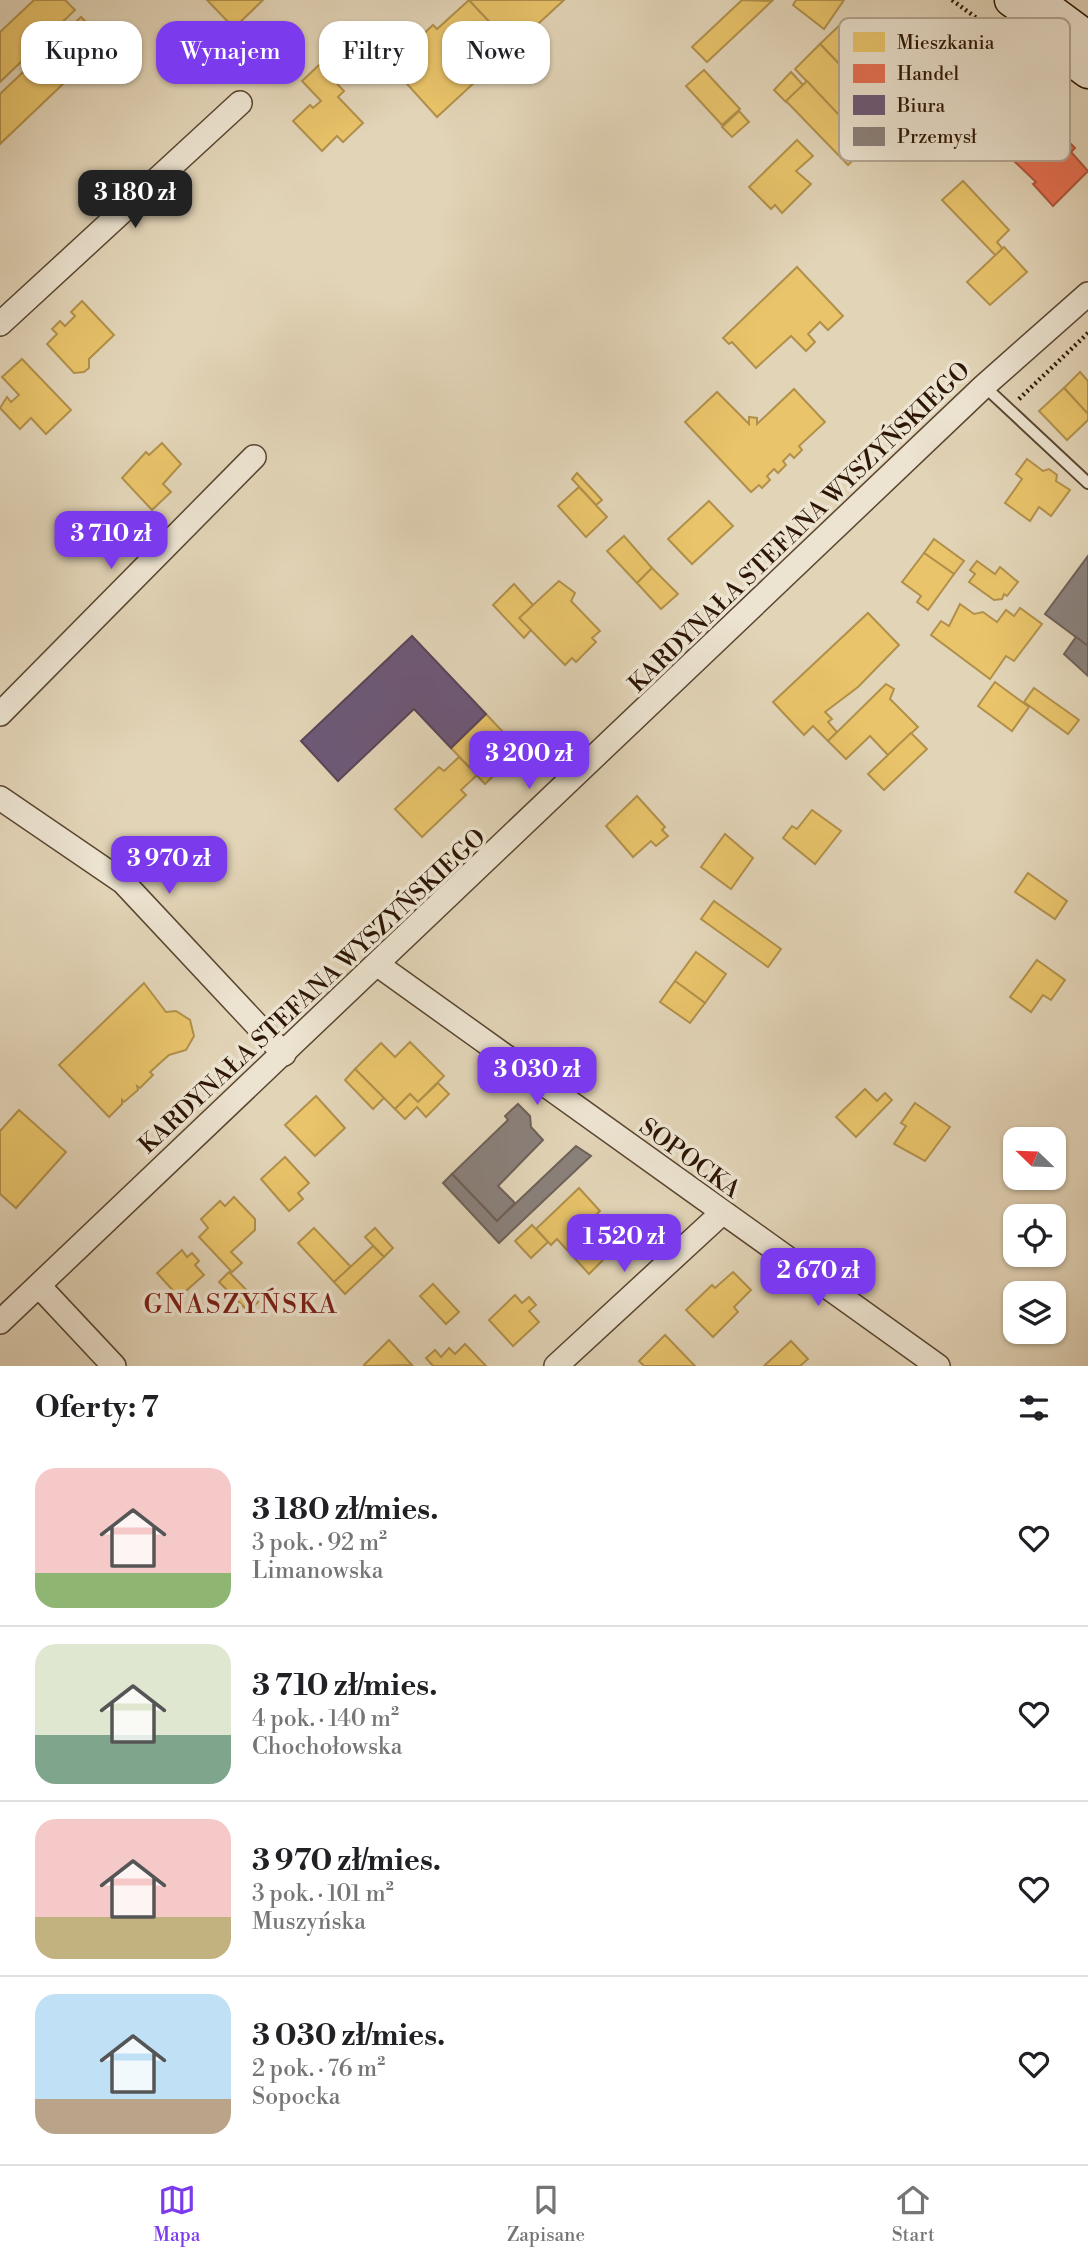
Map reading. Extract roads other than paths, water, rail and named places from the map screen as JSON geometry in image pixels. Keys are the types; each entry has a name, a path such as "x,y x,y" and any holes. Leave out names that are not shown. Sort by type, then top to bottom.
{"main road":[{"path":"1019,6 1050,10 1061,18"},
{"path":"1070,25 1088,38"},
{"path":"1070,59 1088,72"}],"street":[{"path":"0,324 240,103"},
{"name":"KARDYNAŁA STEFANA WYSZYŃSKIEGO","path":"0,1322 984,386 1088,294"},
{"path":"0,714 254,457"},
{"path":"0,797 123,882 150,907 284,1054"},
{"name":"SOPOCKA","path":"378,965 938,1366"},
{"path":"556,1366 722,1213"},
{"path":"39,1286 114,1366"}],"lane":[{"path":"984,386 1088,483"}],"district":[{"name":"GNASZYŃSKA","path":"241,1304"}]}
